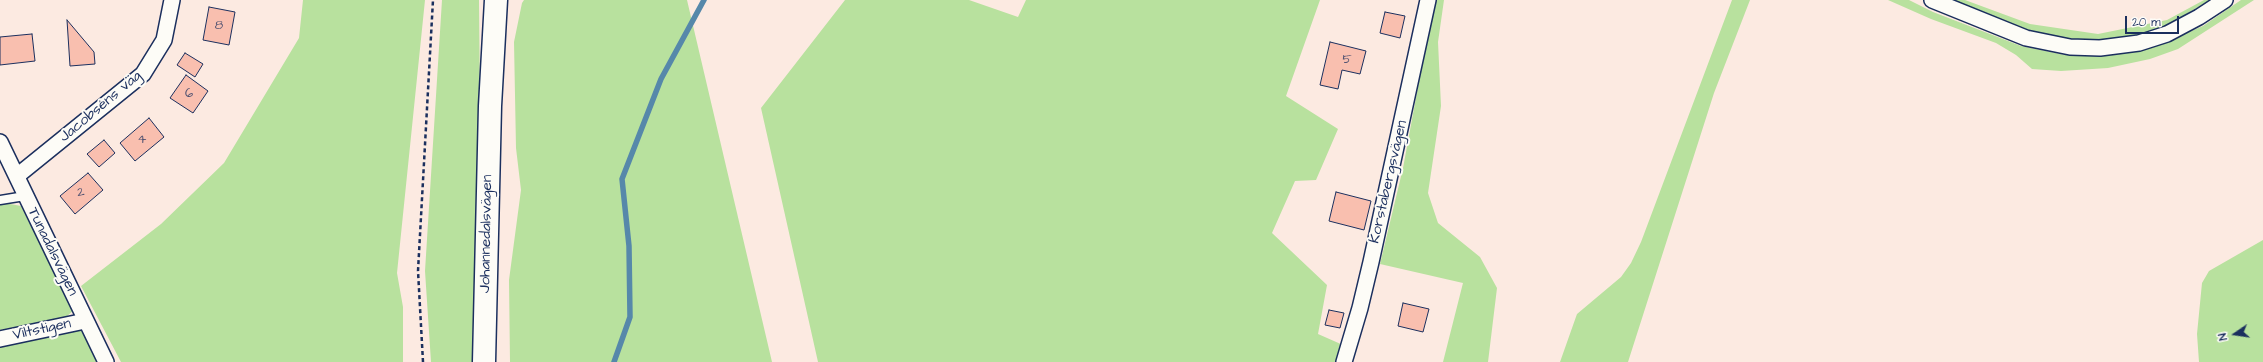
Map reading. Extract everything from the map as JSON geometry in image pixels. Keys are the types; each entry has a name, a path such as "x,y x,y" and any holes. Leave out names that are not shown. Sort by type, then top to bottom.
{"main road":[{"name":"Johannedalsvägen","path":"488,0 490,106"},
{"name":"Johannedalsvägen","path":"484,362 490,106 496,0"}],"street":[{"name":"Jacobséns väg","path":"17,176 143,74 164,40 172,0"},
{"name":"Korstabergsvägen","path":"1344,362 1369,269 1428,0"},
{"path":"1932,0 2026,38 2070,47 2100,48 2139,43 2167,34 2199,17 2225,0"},
{"name":"Tunadalsvägen","path":"0,142 106,362"},
{"name":"Viltstigen","path":"0,339 85,321"}],"lane":[{"path":"0,200 26,196"}],"path":[{"path":"423,362 418,255 433,0"}],"green space":[{"path":"303,0 425,0 397,273 403,307 403,362 121,362 81,286 161,224 224,163 299,38"},
{"path":"442,0 479,0 480,104 472,362 431,362 425,271"},
{"path":"524,0 687,0 772,362 510,362 509,280 521,190 516,148 514,42 522,3"},
{"path":"845,0 969,0 1018,17 1026,0 1320,0 1286,96 1338,129 1316,180 1295,181 1272,233 1327,285 1318,334 1343,345 1337,362 818,362 761,108"},
{"path":"1434,0 1444,0 1438,42 1441,106 1428,193 1438,223 1480,257 1497,288 1488,362 1443,362 1463,283 1380,264 1403,168"},
{"path":"1732,0 1750,0 1714,93 1628,362 1560,362 1577,314 1621,277 1631,263 1641,242"},
{"path":"1888,0 1909,0 1933,12 2021,46 2065,55 2101,56 2137,52 2168,41 2203,26 2241,0 2254,0 2178,49 2150,59 2108,68 2061,71 2032,69 2016,55 1996,43 1931,19"},
{"path":"1944,0 1965,0 2030,24 2098,34 2167,20 2204,0 2210,0 2164,27 2136,37 2069,41 2026,30"},
{"path":"0,202 21,206 74,310 65,318 0,330"},
{"path":"2263,240 2263,362 2199,362 2197,334 2202,283 2209,271"},
{"path":"76,329 83,332 98,362 0,362 0,340"}],"building":[{"path":"209,7 235,12 229,45 203,40"},
{"path":"1385,12 1405,16 1400,38 1380,33"},
{"path":"67,20 94,52 95,64 70,66"},
{"path":"32,34 35,61 0,65 0,37"},
{"path":"1330,42 1366,51 1360,74 1342,70 1338,89 1320,85"},
{"path":"185,53 203,64 195,77 177,65"},
{"path":"186,75 208,91 193,113 170,98"},
{"path":"149,118 164,137 135,161 120,143"},
{"path":"104,140 115,153 99,167 87,154"},
{"path":"88,173 103,190 75,214 60,196"},
{"path":"1336,192 1371,201 1364,230 1329,221"},
{"path":"1403,303 1429,309 1423,332 1398,326"},
{"path":"1329,310 1344,313 1340,328 1325,325"}],"waterway":[{"path":"614,362 630,317 629,246 622,179 661,79 704,0"}]}
